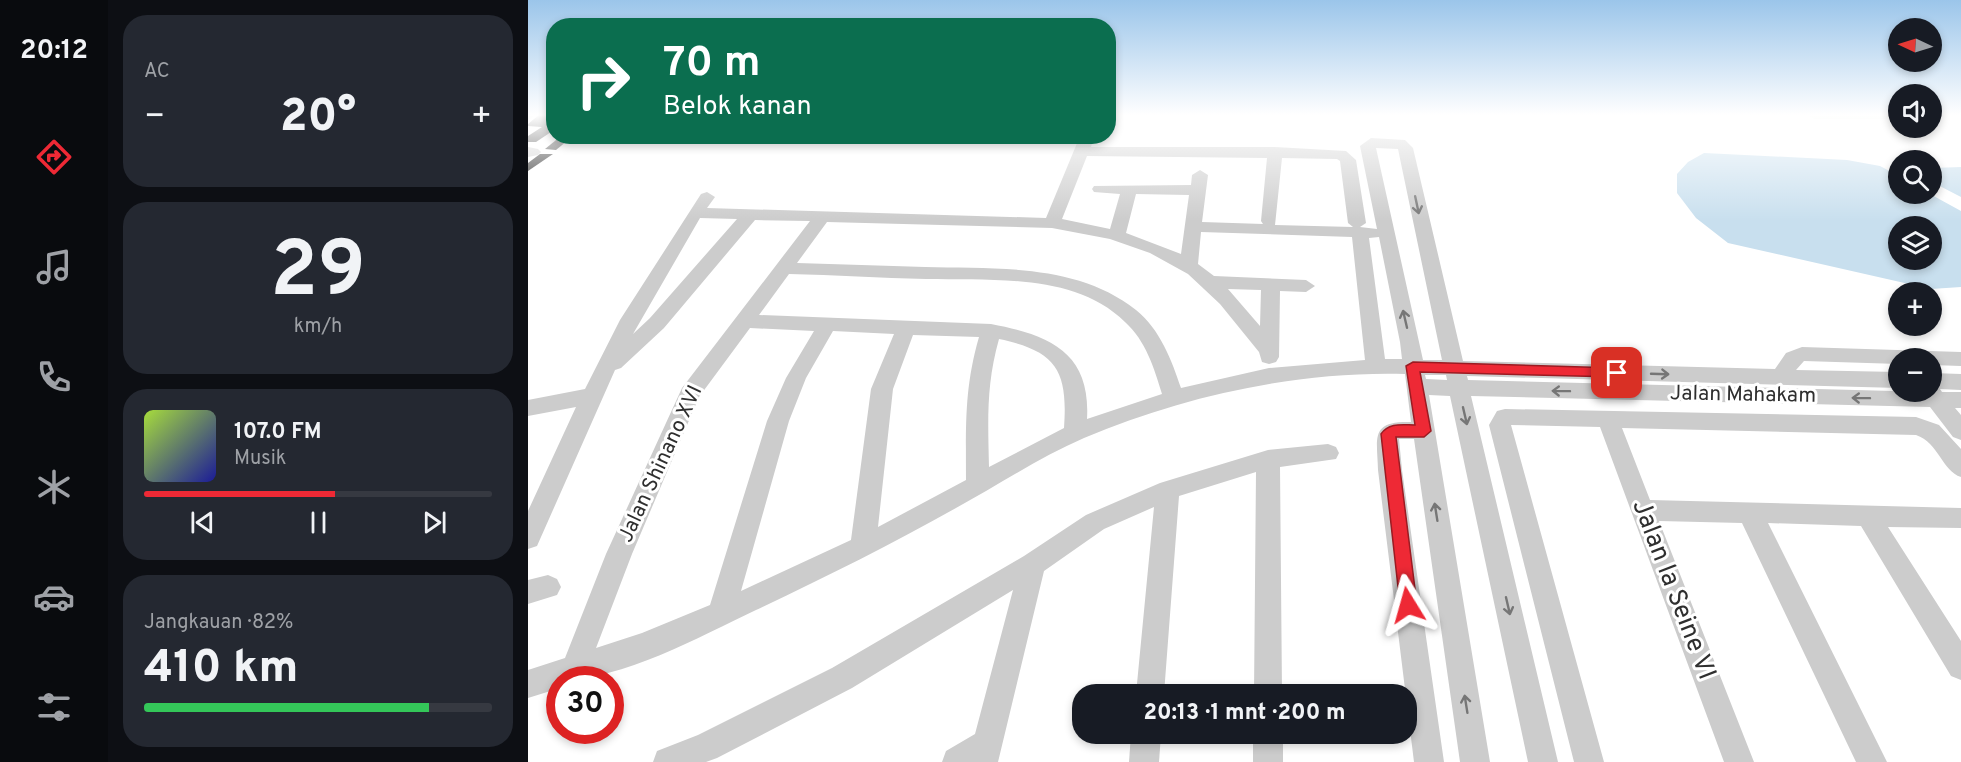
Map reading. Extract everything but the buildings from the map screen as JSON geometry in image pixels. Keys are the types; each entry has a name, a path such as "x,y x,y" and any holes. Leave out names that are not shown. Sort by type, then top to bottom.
{"street":[{"path":"1052,223 1083,150"},
{"path":"1217,150 1344,155 1348,160 1353,228 1376,366"},
{"path":"1369,150 1384,229 1410,342 1475,762"},
{"path":"1405,150 1543,762"},
{"path":"1269,221 1275,152"},
{"path":"1100,189 1129,189 1199,182 1188,268"},
{"path":"1117,235 1129,189"},
{"path":"528,538 592,396 630,320 701,205 750,215 1052,223 1117,235 1158,250 1209,282 1234,307 1269,351"},
{"path":"606,369 648,333 750,215"},
{"name":"Jalan Shinano XVI","path":"576,666 619,554 690,394 822,217"},
{"path":"1194,223 1269,221 1353,228"},
{"path":"1194,223 1384,229"},
{"path":"783,268 1020,276 1062,283 1099,297 1130,315 1152,340 1174,398"},
{"path":"1209,282 1306,285"},
{"path":"1269,376 1271,284"},
{"path":"743,321 991,331 1014,334 1045,347 1066,365 1076,390 1075,432"},
{"path":"721,613 778,421 796,378 827,325"},
{"path":"863,547 880,399 906,328"},
{"path":"978,485 976,398 991,331"},
{"path":"1781,377 1793,358 1802,354 1961,359"},
{"name":"Jalan Mahakam","path":"586,666 644,646 721,613 863,547 1075,432 1174,398 1269,376 1376,366 1415,377 1888,390"},
{"name":"Jalan Mahakam","path":"1456,378 1781,377 1888,380"},
{"name":"Jalan Mahakam","path":"1942,388 1961,382"},
{"name":"Jalan Mahakam","path":"1942,394 1961,400"},
{"path":"528,408 592,396"},
{"path":"1941,402 1961,431"},
{"path":"1588,762 1500,425 1505,417 1916,426 1927,428 1941,438 1961,468"},
{"name":"Jalan la Seine VI","path":"1607,418 1739,762"},
{"path":"1424,431 1396,430 1388,434 1390,470 1429,762"},
{"path":"668,762 704,754 842,678 1033,564 1095,522 1168,490 1268,459 1328,453"},
{"path":"1268,459 1268,684"},
{"path":"1151,684 1168,490"},
{"path":"1642,510 1961,518"},
{"path":"1750,513 1872,762"},
{"path":"1868,516 1961,666"},
{"path":"957,762 985,753 1033,564"},
{"name":"Jalan Mahakam","path":"528,684 546,679"},
{"path":"1144,762 1145,744"},
{"path":"1268,744 1268,762"}],"water":[{"path":"1704,153 1847,160 1880,166 1888,170 1888,204 1942,204 1942,201 1961,211 1961,287 1942,288 1942,282 1900,282 1728,243 1696,218 1677,193 1677,174 1688,162"},
{"path":"1961,167 1961,197 1942,187 1942,168"}],"route":[{"path":"1408,605 1390,470 1388,434 1396,430 1424,431 1413,366 1617,373"}]}
